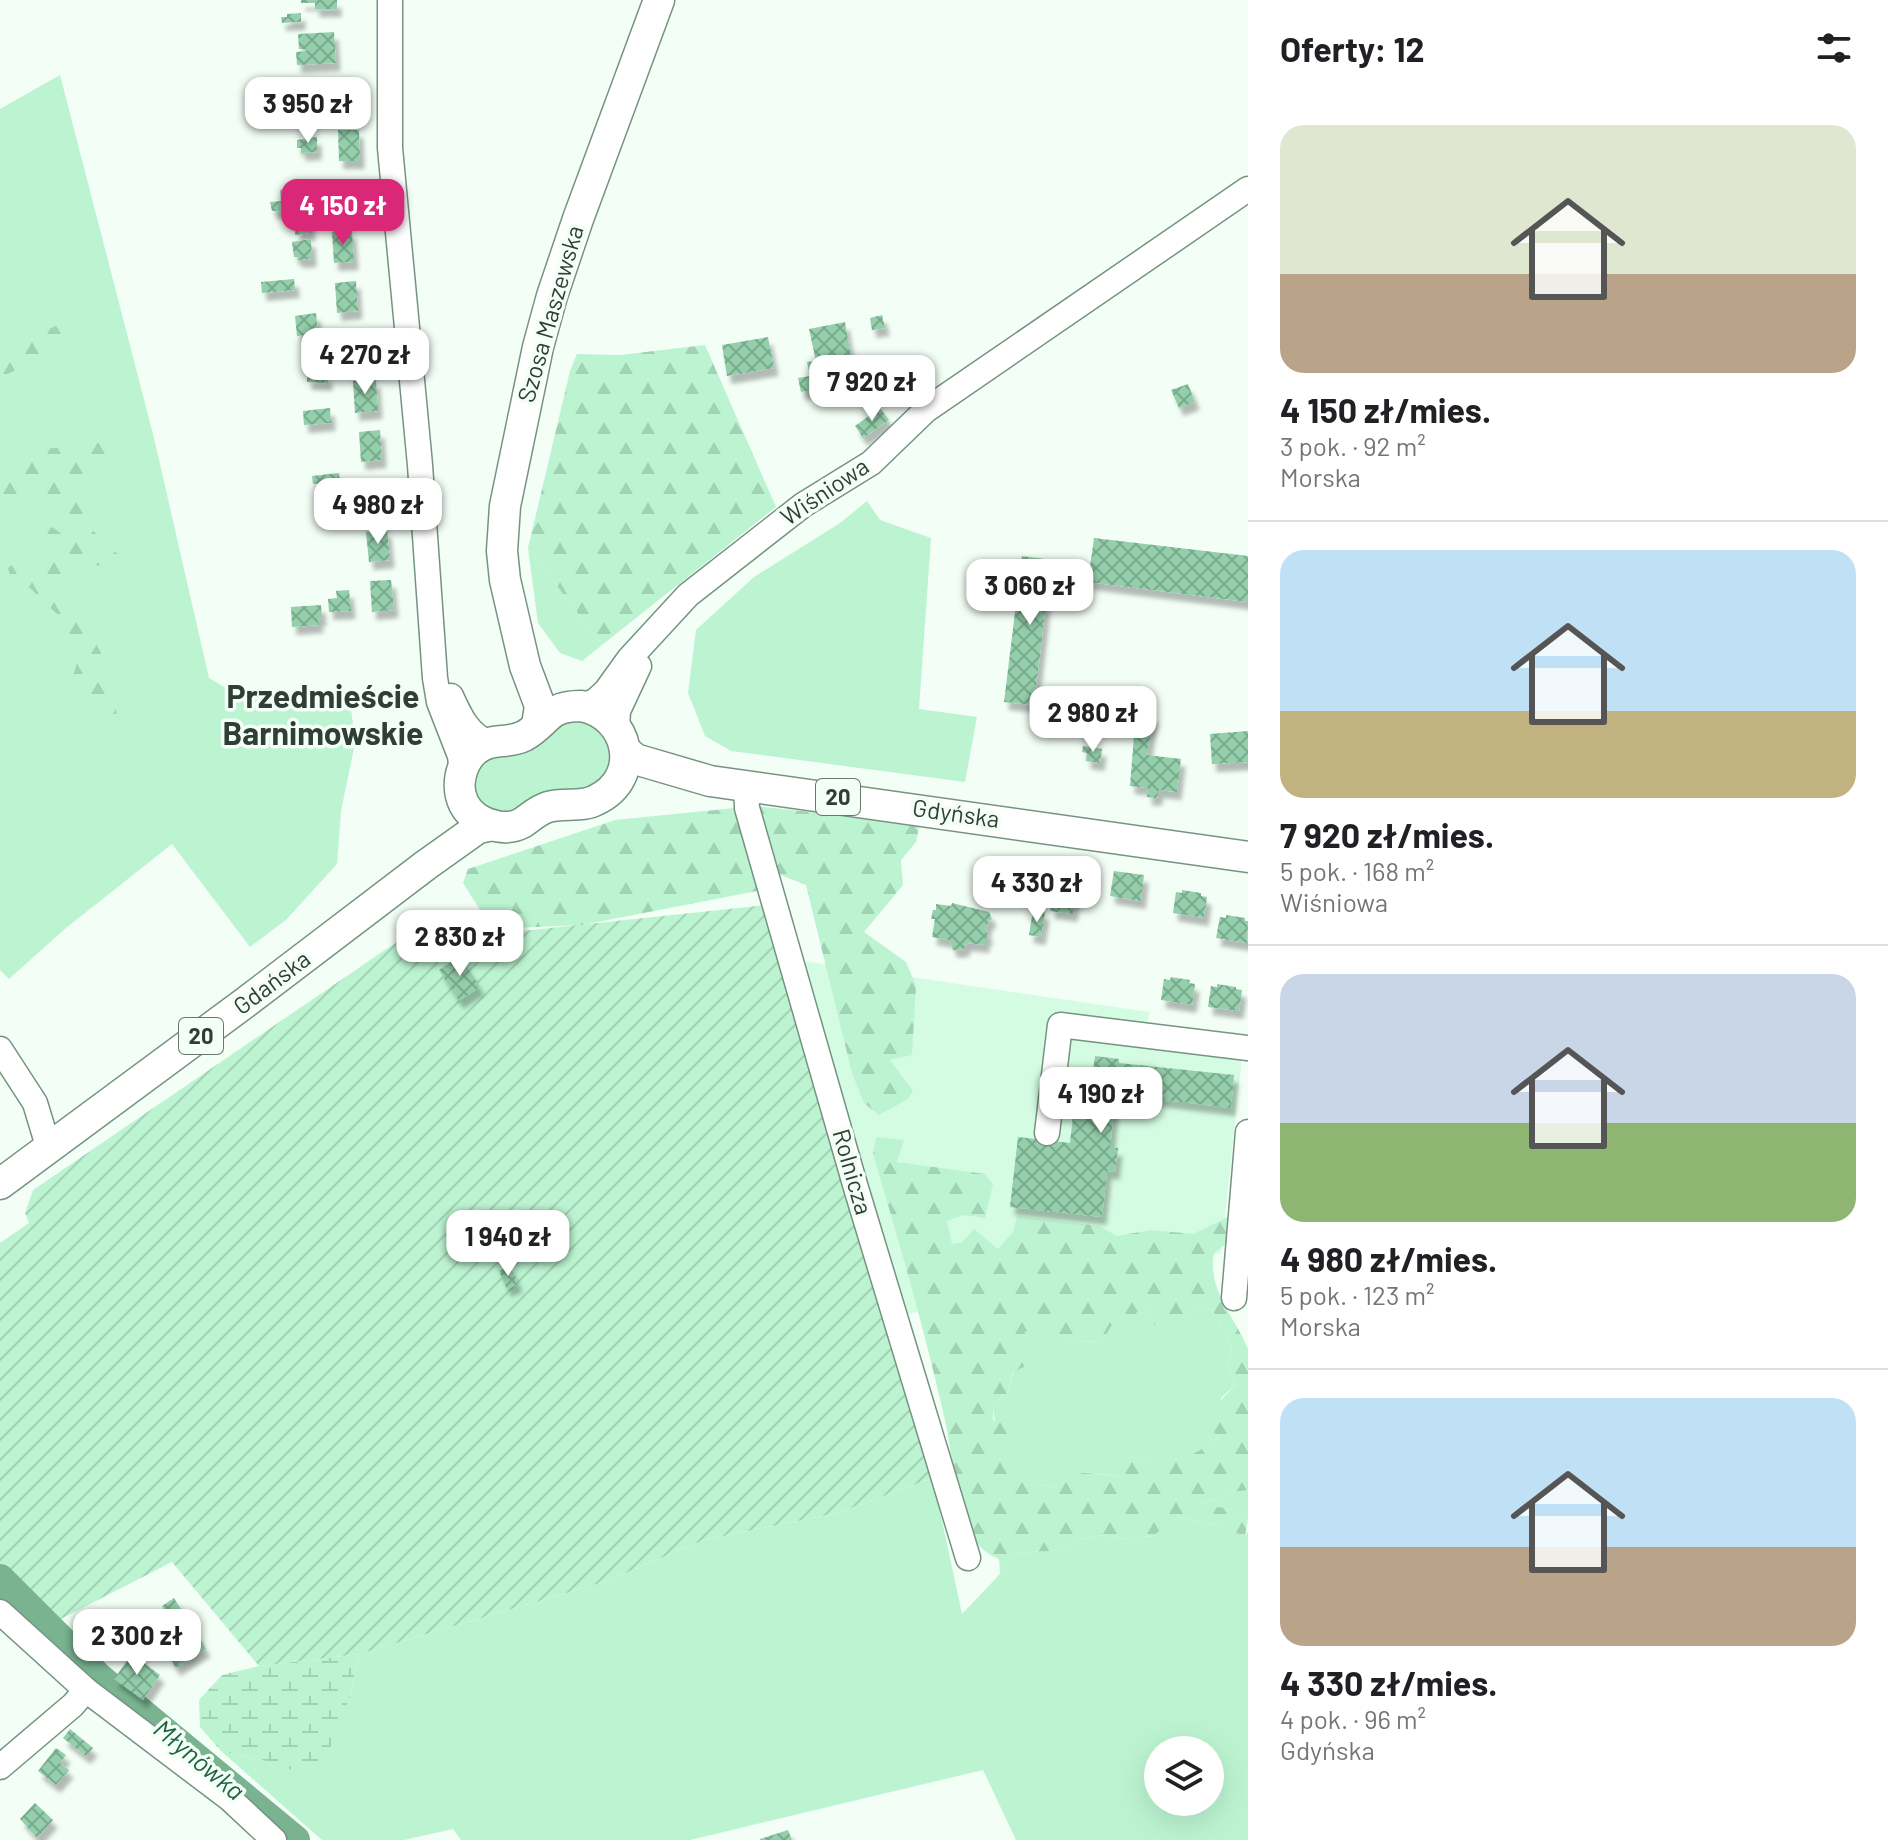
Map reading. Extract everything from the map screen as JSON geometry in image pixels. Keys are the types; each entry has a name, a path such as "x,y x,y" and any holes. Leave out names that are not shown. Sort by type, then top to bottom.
{"main road":[{"name":"Szosa Maszewska","path":"537,725 540,706 525,666 505,580 503,528 538,347 578,219 659,0"},
{"name":"Szosa Maszewska","path":"520,639 557,693 577,706"},
{"path":"489,743 518,739 549,713 577,706"},
{"name":"20","path":"577,706 601,712 621,739"},
{"path":"613,787 622,772 621,739"},
{"name":"Gdyńska","path":"621,739 635,759 710,781"},
{"name":"20","path":"462,785 471,754 489,743"},
{"name":"Gdyńska","path":"613,787 628,782 710,781 1248,857"},
{"path":"462,785 474,815 493,825"},
{"name":"Gdańska","path":"426,865 455,819 462,785"},
{"name":"20","path":"493,825 513,826 556,804 596,801 613,787"},
{"name":"Gdańska","path":"0,1184 426,865 452,850 478,828 493,825"}],"street":[{"path":"390,0 390,148 436,690 460,756 462,785"},
{"name":"Wiśniowa","path":"577,706 595,701 606,691 629,659 688,595 803,505 871,463 926,410 1248,189"},
{"name":"Wiśniowa","path":"621,739 618,711 640,665 647,641"},
{"path":"435,661 463,721 479,738 489,743"},
{"name":"Rolnicza","path":"746,785 751,823 860,1203 968,1558"},
{"path":"1047,1133 1060,1025 1248,1048"},
{"path":"0,1049 35,1103 45,1136 52,1145"},
{"path":"1234,1298 1248,1132"},
{"path":"0,1612 86,1690 230,1799 274,1840"},
{"path":"0,1767 73,1705 86,1690"}],"shaded area":[{"path":"802,961 1149,1012 1147,1026 1244,1038 1221,1253 907,1314"}],"green space":[{"path":"60,75 154,438 209,678 236,694 320,701 351,708 355,743 341,811 337,864 286,920 250,947 172,844 66,928 9,979 0,970 0,109"},
{"path":"79,315 92,330 0,378 0,352"},
{"path":"705,345 776,507 602,645 528,548 570,371 577,354 620,355"},
{"path":"104,442 120,452 96,472 73,478 91,529 126,562 123,568 73,563 63,587 71,609 104,659 112,684 117,718 85,694 73,676 79,656 57,614 30,588 14,589 8,568 24,555 39,554 32,531 48,525 61,533 53,505 39,493 25,498 9,521 0,524 0,477 46,449"},
{"path":"867,501 880,520 931,538 919,709 977,717 965,782 731,751 705,736 688,693 696,630 754,577 840,523"},
{"path":"528,548 602,645 582,661 560,653 538,623"},
{"path":"587,719 607,734 613,765 600,785 506,815 483,808 471,786 483,758 558,722"},
{"path":"755,806 920,824 916,842 901,860 903,885 864,932 906,962 916,986 912,1055 890,1060 913,1091 908,1099 879,1115 864,1103 852,1073 806,885 778,874 757,891 582,925 492,929 463,883 468,869 615,820"},
{"path":"766,905 933,1478 837,1513 704,1540 604,1582 359,1654 259,1666 172,1562 57,1621 0,1569 0,1243 29,1223 25,1213 33,1190 407,935 428,958 466,937"},
{"path":"876,1137 904,1140 897,1162 985,1174 993,1184 985,1218 964,1215 947,1221 952,1244 962,1242 974,1229 998,1249 1013,1232 1017,1216 1099,1226 1117,1236 1151,1230 1193,1234 1230,1216 1227,1243 1214,1253 1213,1266 1218,1291 1248,1349 1248,1490 1227,1493 1200,1505 1226,1508 1248,1519 1245,1537 1222,1526 1177,1517 1153,1536 1122,1539 1101,1535 1078,1540 1053,1551 1014,1555 1000,1574 999,1559 977,1543 967,1525 928,1350 873,1154","holes":["1200,1302 1217,1317 1232,1347 1228,1366 1236,1384 1210,1412 1212,1431 1220,1437 1187,1457 1170,1460 1131,1457 1118,1476 1068,1471 1058,1487 1028,1484 1029,1465 1008,1453 1020,1429 993,1420 993,1404 1008,1392 1013,1372 1026,1366 1025,1331 1078,1341 1102,1342 1119,1313 1127,1320 1144,1307 1154,1324 1163,1328 1181,1319"]},
{"path":"1200,1302 1217,1317 1232,1347 1228,1366 1236,1384 1221,1398 1221,1436 1190,1458 1166,1461 1131,1457 1119,1476 1082,1472 1058,1487 1027,1484 1000,1436 993,1404 1008,1392 1025,1330 1078,1341 1102,1342 1119,1312 1144,1307 1154,1324 1181,1319"},
{"path":"933,1478 962,1614 1014,1555 1053,1551 1078,1540 1101,1535 1122,1539 1152,1536 1177,1517 1222,1526 1245,1536 1248,1531 1248,1840 1016,1840 983,1770 690,1840 461,1840 453,1829 404,1840 322,1840 221,1751 266,1761 350,1696 359,1654 604,1582 704,1540 837,1513"},
{"path":"1248,1490 1248,1519 1226,1508 1198,1506 1227,1493"},
{"path":"359,1654 350,1696 318,1779 266,1761 221,1751 200,1727 199,1700 222,1675 259,1666"}],"building":[{"path":"301,0 337,0 337,9 315,9 315,3 301,3"},
{"path":"301,13 301,22 282,23 281,17"},
{"path":"334,32 336,63 297,65 296,52 307,51 299,49 298,34"},
{"path":"358,80 359,110 338,111 338,81"},
{"path":"338,130 359,130 360,161 339,161"},
{"path":"317,137 317,152 301,153 301,148 297,148 297,140"},
{"path":"348,181 350,211 330,213 328,182"},
{"path":"288,189 289,200 308,199 313,210 272,211 270,202 281,201 280,190"},
{"path":"310,216 311,233 295,235 296,218"},
{"path":"352,231 354,262 334,263 332,232"},
{"path":"311,239 312,259 298,260 294,257 292,242"},
{"path":"294,279 295,290 262,293 261,282"},
{"path":"356,281 358,311 337,313 335,283"},
{"path":"316,313 318,334 297,336 295,316"},
{"path":"882,315 885,328 872,330 870,318"},
{"path":"845,322 855,382 801,392 798,378 810,376 807,362 816,361 809,329"},
{"path":"359,331 362,362 341,363 339,333"},
{"path":"768,337 774,368 727,376 722,345"},
{"path":"328,374 328,383 307,382 307,375"},
{"path":"376,380 378,411 355,413 353,381"},
{"path":"1188,384 1195,402 1179,408 1171,390"},
{"path":"330,408 331,423 304,425 303,411"},
{"path":"880,408 889,420 863,438 855,426"},
{"path":"380,430 382,460 361,462 359,432"},
{"path":"339,473 340,482 313,484 312,476"},
{"path":"383,480 386,511 355,513 352,483"},
{"path":"387,530 390,560 369,562 366,532"},
{"path":"1094,538 1248,556 1248,602 1088,582"},
{"path":"1022,556 1051,560 1049,577 1071,580 1069,599 1047,595 1034,705 1004,702"},
{"path":"391,580 394,610 372,612 370,581"},
{"path":"349,590 351,611 329,612 328,599 337,598 336,591"},
{"path":"321,605 319,625 292,627 291,607"},
{"path":"1136,712 1154,714 1147,755 1181,759 1177,792 1159,790 1157,798 1147,797 1148,788 1130,786"},
{"path":"1248,731 1248,762 1212,764 1210,734"},
{"path":"1083,746 1102,749 1100,763 1086,761 1087,753 1082,752"},
{"path":"1114,871 1144,875 1141,901 1110,896"},
{"path":"1061,872 1078,878 1073,914 1050,911 1052,891 1048,890 1049,884 1053,884 1055,874 1060,875"},
{"path":"1182,890 1207,897 1204,918 1173,913 1176,892 1182,893"},
{"path":"952,903 989,912 992,919 988,922 986,931 989,936 985,939 985,945 967,943 964,949 953,950 949,940 932,937 935,919 931,919 936,904 951,906"},
{"path":"1033,910 1045,912 1041,937 1029,935"},
{"path":"1226,915 1248,921 1247,943 1216,938 1220,917 1226,918"},
{"path":"460,956 480,987 459,1001 439,970"},
{"path":"1171,977 1190,980 1189,983 1195,984 1192,1005 1161,1000 1164,979 1170,980"},
{"path":"1217,984 1242,990 1239,1011 1208,1007 1211,986 1217,987"},
{"path":"1095,1056 1119,1059 1119,1063 1234,1075 1231,1108 1116,1094 1110,1148 1118,1148 1115,1172 1107,1171 1102,1217 1010,1207 1018,1137 1070,1143 1076,1087 1091,1089"},
{"path":"510,1266 518,1284 507,1289 499,1271"},
{"path":"174,1598 206,1649 176,1668 168,1656 186,1645 162,1606"},
{"path":"132,1654 160,1675 143,1700 114,1679"},
{"path":"70,1729 93,1748 86,1756 63,1738"},
{"path":"56,1748 66,1755 60,1763 69,1770 56,1785 38,1771"},
{"path":"35,1803 53,1820 37,1838 20,1819"},
{"path":"788,1830 792,1840 760,1840 760,1839"}],"waterway":[{"name":"Młynówka","path":"0,1579 99,1678 295,1840"}],"district":[{"name":"Przedmieście Barnimowskie","path":"323,716"}]}
